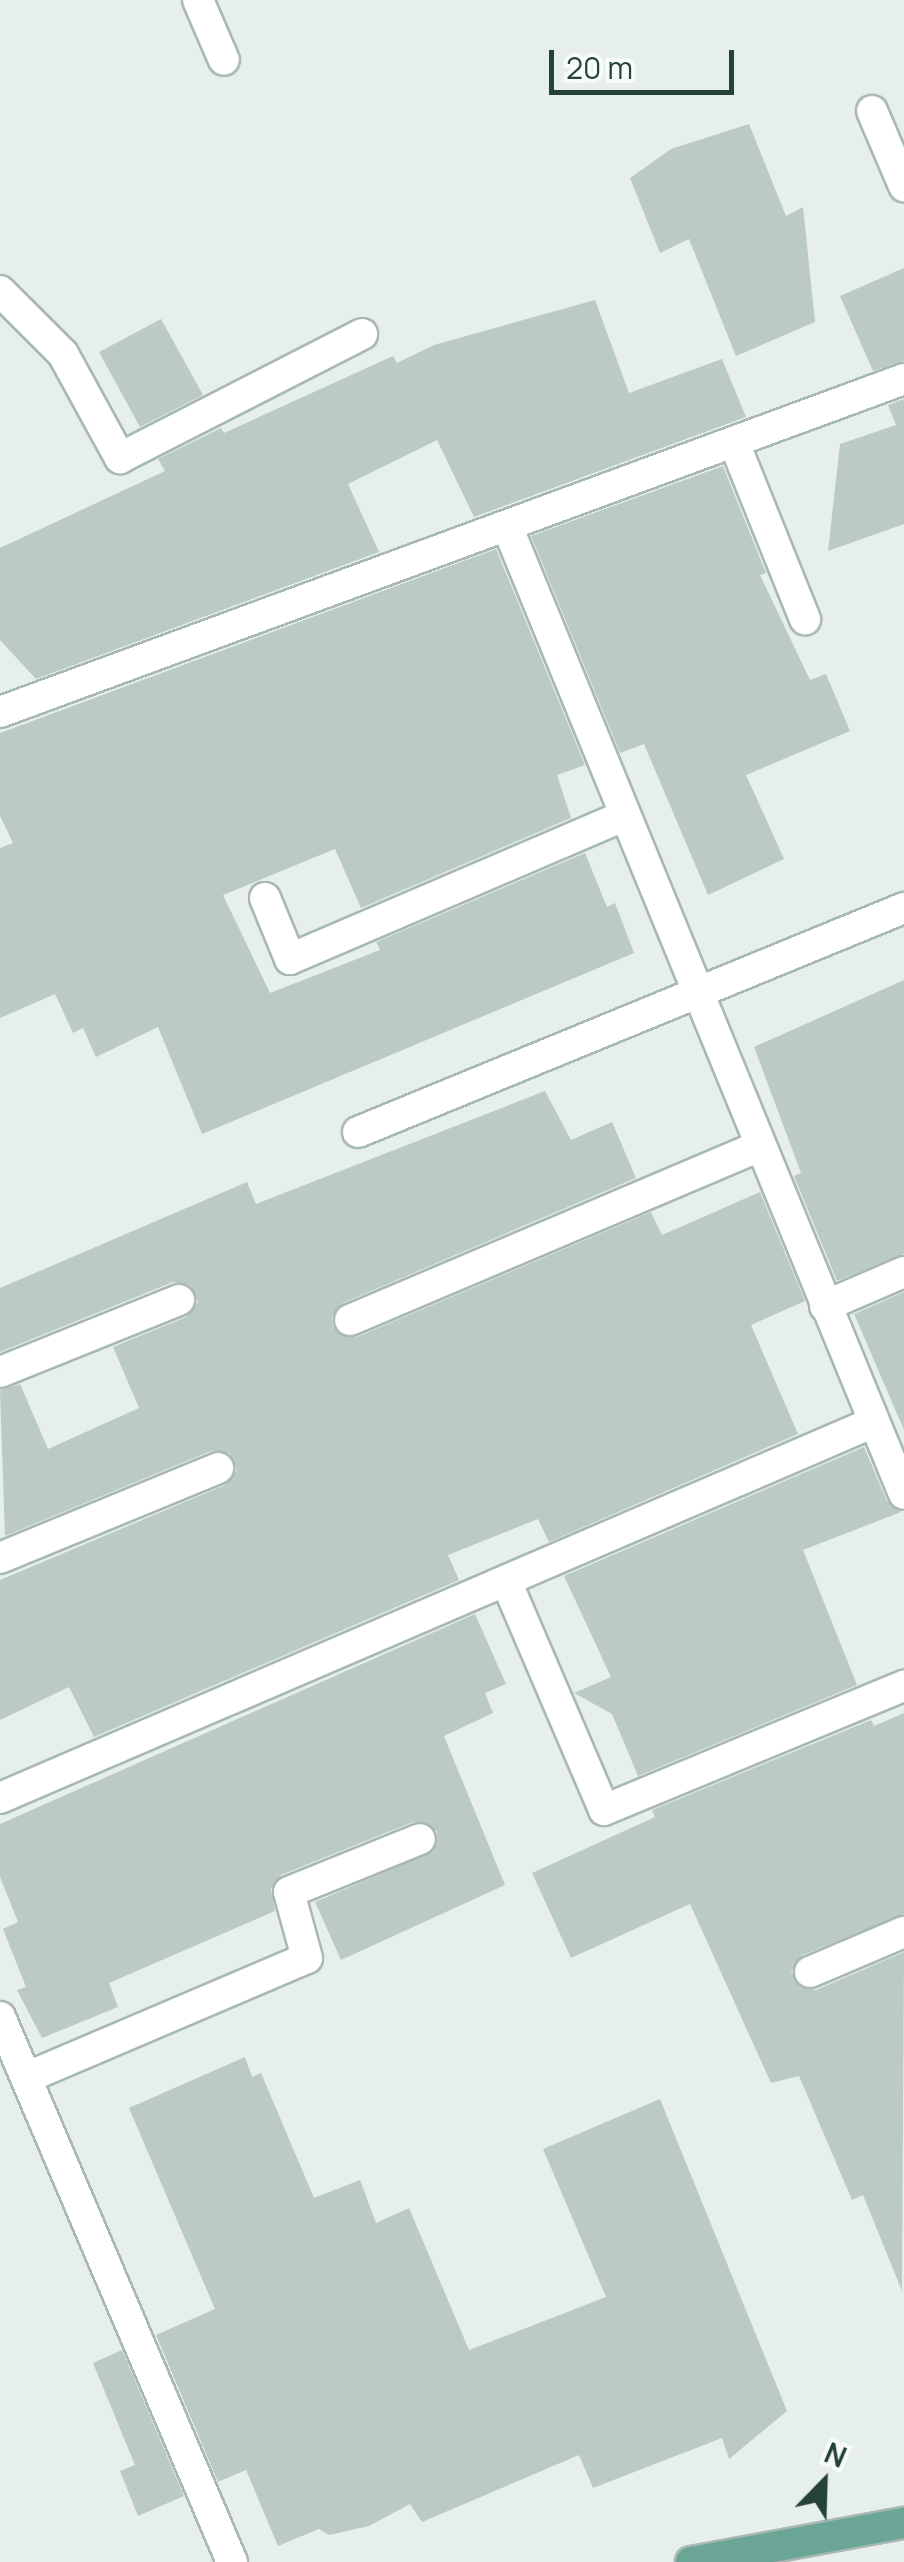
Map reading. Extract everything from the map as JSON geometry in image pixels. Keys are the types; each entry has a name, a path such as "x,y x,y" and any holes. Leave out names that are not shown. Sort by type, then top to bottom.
{"main road":[{"path":"691,2562 904,2523"}],"street":[{"path":"198,0 224,60"},
{"path":"872,112 904,186"},
{"path":"0,291 63,354 120,458 362,334"},
{"path":"0,712 735,445 904,379"},
{"path":"735,445 805,619"},
{"path":"507,526 872,1424 904,1494"},
{"path":"265,898 290,959 624,816"},
{"path":"358,1132 904,908"},
{"path":"350,1320 758,1146"},
{"path":"825,1306 904,1272"},
{"path":"0,1372 178,1300"},
{"path":"0,1798 872,1424"},
{"path":"0,1558 218,1468"},
{"path":"506,1582 604,1810 904,1686"},
{"path":"28,2077 307,1958 288,1892 420,1840"},
{"path":"810,1972 904,1932"},
{"path":"0,2016 232,2562"}],"building":[{"path":"749,124 786,216 803,207 815,322 736,356 689,239 660,253 630,178 671,149"},
{"path":"904,268 904,361 873,371 840,296"},
{"path":"595,300 629,393 722,359 746,417 474,517 437,440 348,484 379,552 36,679 0,640 0,548 165,471 158,459 221,428 224,433 393,356 397,363 434,345"},
{"path":"161,319 203,395 140,427 99,352"},
{"path":"904,399 904,524 828,551 840,444 896,425 888,405"},
{"path":"723,466 766,573 760,575 810,680 826,674 850,731 746,775 784,859 708,895 644,744 620,753 531,536"},
{"path":"496,549 585,765 557,775 571,818 361,908 335,849 223,895 270,993 380,950 376,942 585,853 607,907 615,903 634,953 202,1134 158,1027 96,1057 83,1028 73,1033 55,994 0,1018 0,848 13,843 0,816 0,733"},
{"path":"904,980 904,1254 837,1281 794,1176 801,1173 754,1047"},
{"path":"545,1091 571,1140 612,1122 636,1178 343,1303 332,1317 333,1328 357,1337 651,1212 662,1235 760,1192 805,1301 751,1325 798,1434 549,1542 538,1519 448,1555 459,1580 94,1737 69,1687 0,1720 0,1580 225,1485 237,1470 229,1453 211,1451 5,1536 0,1390 20,1384 48,1449 139,1408 113,1347 186,1317 198,1302 190,1285 173,1282 0,1352 0,1288 247,1182 256,1204"},
{"path":"904,1292 904,1430 854,1314"},
{"path":"864,1447 887,1501 901,1512 803,1550 857,1685 638,1776 612,1714 574,1693 611,1677 564,1576"},
{"path":"475,1614 506,1684 485,1693 493,1713 444,1736 505,1885 341,1960 315,1902 434,1851 437,1831 413,1822 281,1875 271,1889 275,1911 109,1983 118,2007 42,2038 17,1990 26,1987 3,1929 18,1922 0,1877 0,1824"},
{"path":"904,1713 904,1914 803,1955 791,1971 800,1987 816,1990 904,1952 902,2291 863,2195 852,2200 799,2076 771,2083 690,1904 571,1958 532,1873 655,1817 652,1810 871,1720 874,1726"},
{"path":"245,2057 252,2077 261,2073 314,2198 360,2180 376,2223 409,2208 469,2350 606,2297 543,2149 660,2099 787,2411 729,2459 722,2438 593,2488 579,2455 422,2522 410,2504 369,2526 329,2535 319,2529 278,2546 246,2470 218,2482 156,2335 215,2309 129,2108"},
{"path":"122,2350 184,2496 138,2516 120,2471 135,2465 93,2363"}]}
